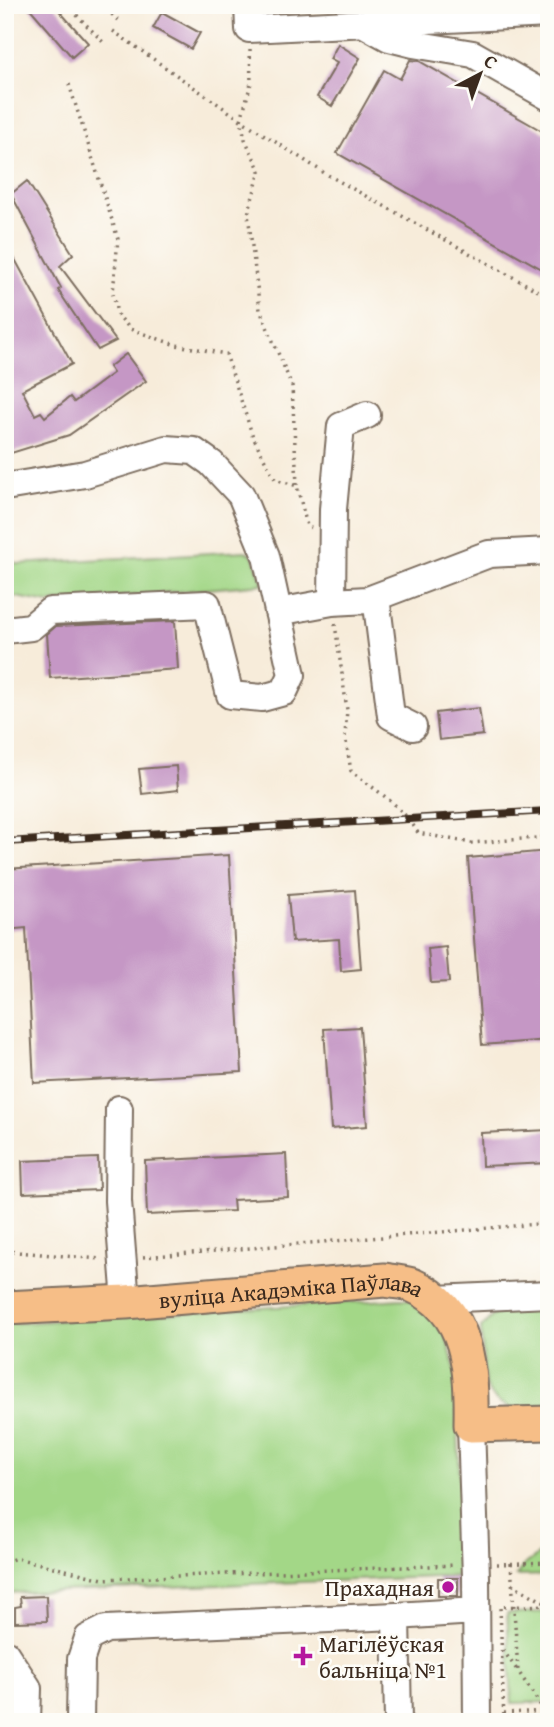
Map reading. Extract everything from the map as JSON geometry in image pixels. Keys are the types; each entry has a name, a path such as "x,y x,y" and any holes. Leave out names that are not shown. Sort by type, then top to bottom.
{"main road":[{"name":"вуліца Акадэміка Паўлава","path":"5,1308 126,1302 385,1280 410,1284 436,1299 459,1327 471,1383 471,1425"},
{"path":"471,1425 549,1423"}],"street":[{"path":"249,17 362,23 549,14"},
{"path":"362,23 389,38 472,54 549,97"},
{"path":"332,601 333,509 341,426 368,415"},
{"path":"5,487 86,474 166,449 194,452 211,463 241,495 266,556 292,675 284,692 262,698 230,695 207,604 50,611 31,626 5,631"},
{"path":"278,612 332,601 369,600 489,554 549,551"},
{"path":"376,597 391,716 413,727"},
{"path":"119,1109 118,1202 126,1302"},
{"path":"436,1299 549,1294"},
{"path":"471,1425 477,1722"},
{"path":"80,1722 81,1660 88,1638 106,1629 476,1611"},
{"path":"396,1616 398,1722"},
{"path":"5,1653 28,1688 27,1722"}],"path":[{"path":"101,5 122,23"},
{"path":"68,6 104,43"},
{"path":"249,17 251,83 241,120 245,139 261,171 248,214 260,310 292,386 297,486 307,526 332,544"},
{"path":"113,32 241,120 326,174 549,297"},
{"path":"69,84 118,239 113,293 117,314 130,329 177,345 226,354 253,437 275,479 297,486"},
{"path":"332,601 347,709 345,735 351,771 392,801 410,819 418,833 471,843 549,837"},
{"path":"5,1251 123,1259 549,1223"},
{"path":"5,1562 16,1558 103,1579 549,1562"},
{"path":"511,1563 518,1671"},
{"path":"512,1584 549,1605"},
{"path":"504,1722 500,1606 549,1605"},
{"path":"502,1648 547,1711 549,1718"},
{"path":"504,1713 547,1711"}],"green space":[{"path":"245,551 252,554 263,584 49,603 5,595 5,556 17,564"},
{"path":"413,1300 444,1329 456,1373 463,1576 5,1593 5,1324"},
{"path":"549,1310 549,1411 520,1410 504,1405 497,1401 485,1385 481,1328 499,1312"},
{"path":"549,1547 549,1575 516,1576 523,1566"},
{"path":"549,1612 549,1702 512,1703 507,1613"}],"building":[{"path":"27,5 54,5 88,43 72,57"},
{"path":"162,12 200,33 191,49 153,28"},
{"path":"338,44 360,58 332,106 317,97 337,63 330,59"},
{"path":"410,60 419,61 549,135 549,273 337,153 384,70 400,79"},
{"path":"27,181 73,254 60,266 116,341 98,350 58,290 61,288 11,194"},
{"path":"5,241 72,364 22,390 35,415 41,412 45,417 70,397 74,402 113,373 109,367 126,354 146,381 69,435 5,455"},
{"path":"175,621 178,669 50,678 47,634 56,626"},
{"path":"479,708 483,735 439,740 436,713"},
{"path":"176,766 178,790 142,794 139,769"},
{"path":"549,851 549,1040 482,1045 468,858"},
{"path":"229,855 242,1072 34,1083 26,928 5,930 5,869"},
{"path":"355,890 361,969 341,971 339,939 292,942 288,895"},
{"path":"446,947 449,982 431,983 428,949"},
{"path":"360,1027 367,1126 331,1129 324,1029"},
{"path":"549,1130 549,1163 482,1166 481,1133"},
{"path":"286,1154 288,1197 233,1200 234,1211 147,1215 145,1161"},
{"path":"98,1158 99,1190 23,1193 22,1161"},
{"name":"Прахадная","path":"438,1578 458,1578 458,1596 438,1596"},
{"path":"46,1596 47,1621 15,1622 15,1607 21,1606 20,1597"}],"railway":[{"path":"5,842 549,811"}],"place":[{"name":"Прахадная","path":"448,1587"},
{"name":"Магілёўская бальніца №1","path":"303,1656"}]}
